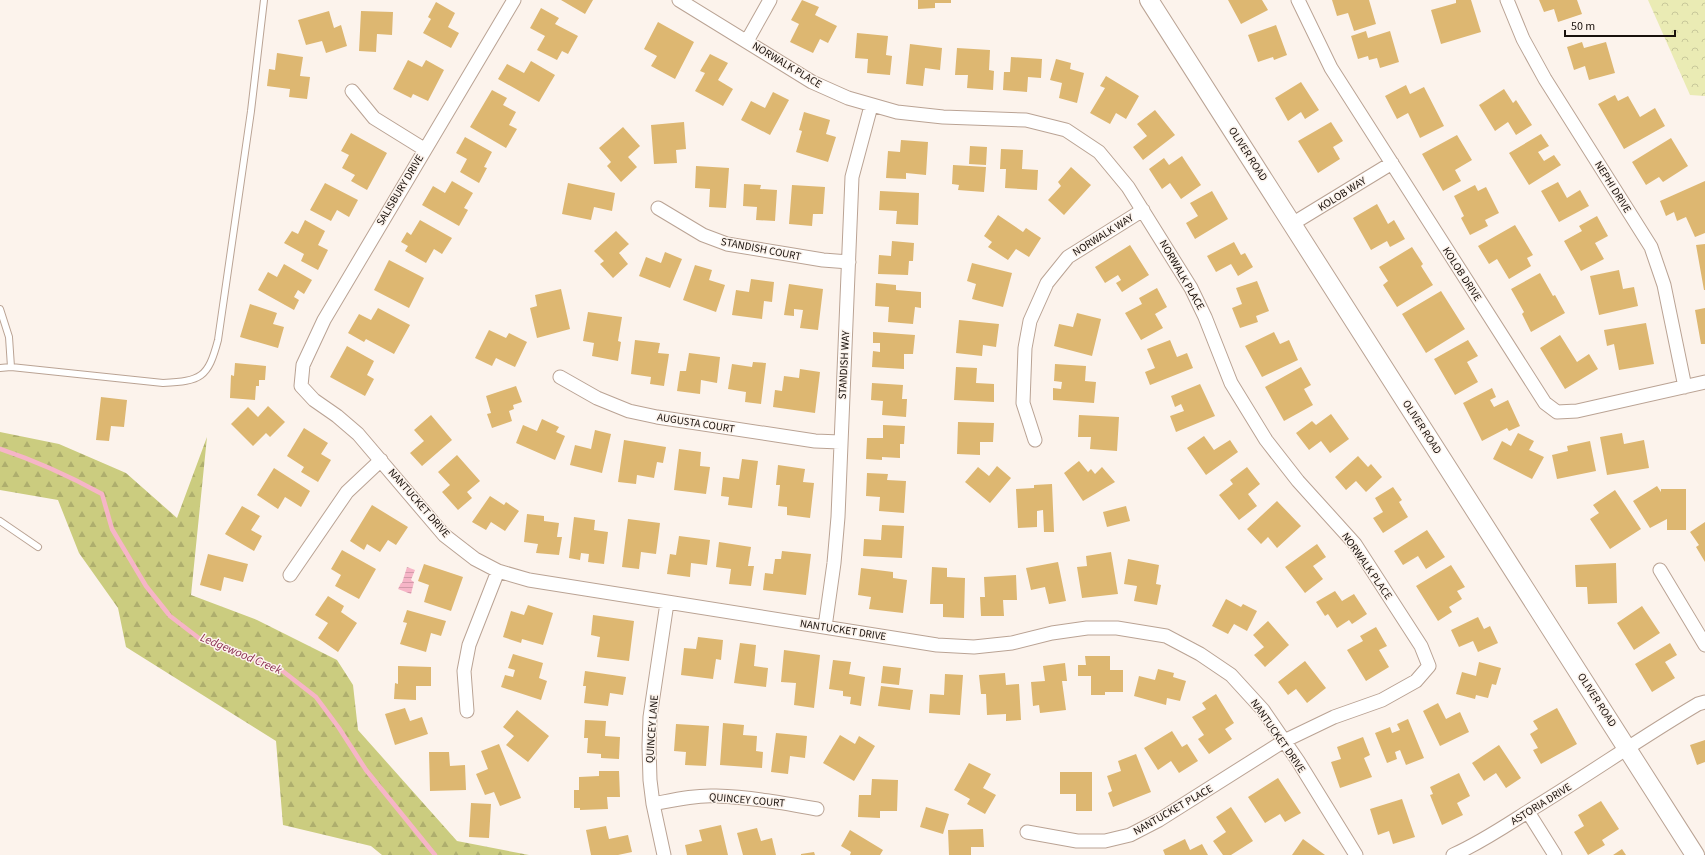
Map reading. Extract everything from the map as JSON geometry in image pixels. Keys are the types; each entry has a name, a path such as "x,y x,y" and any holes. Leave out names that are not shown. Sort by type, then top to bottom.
{"street":[{"name":"SALISBURY DRIVE","path":"301,386 303,365 324,320 514,0"},
{"name":"NORWALK PLACE","path":"678,0 812,82 848,98 871,106 897,112 943,117 1026,120 1066,130 1099,152 1128,187 1191,288 1205,317 1231,383 1266,440 1298,481 1355,544 1421,646 1429,666 1416,681 1382,700 1334,717 1284,741"},
{"path":"747,41 770,0"},
{"name":"OLIVER ROAD","path":"1149,0 1695,855"},
{"name":"KOLOB DRIVE","path":"1298,0 1331,68 1545,403 1557,412 1577,411 1705,382"},
{"name":"NEPHI DRIVE","path":"1507,0 1523,39 1544,79 1651,247 1664,285 1685,387"},
{"path":"352,91 374,118 424,150"},
{"name":"STANDISH WAY","path":"825,627 834,563 838,517 852,177 871,106"},
{"name":"KOLOB WAY","path":"1292,224 1392,163"},
{"name":"STANDISH COURT","path":"658,208 703,235 727,244 824,260 849,262"},
{"name":"NORWALK WAY","path":"1035,440 1023,403 1025,348 1030,321 1047,283 1068,257 1143,210"},
{"name":"AUGUSTA COURT","path":"560,377 597,398 629,411 657,418 815,441 840,442"},
{"name":"NANTUCKET DRIVE","path":"301,386 314,400 337,416 358,434 444,535 475,559 498,571 529,580 937,645 974,647 1012,643 1052,632 1087,628 1117,628 1166,636 1200,654 1231,675 1263,710 1356,855"},
{"path":"290,575 347,492 381,460"},
{"path":"1660,570 1705,645"},
{"path":"467,711 464,670 469,645 498,571"},
{"name":"QUINCEY LANE","path":"664,855 653,804 648,746 650,717 667,603"},
{"name":"ASTORIA DRIVE","path":"1453,855 1480,843 1649,733 1705,702"},
{"name":"NANTUCKET PLACE","path":"1027,832 1077,841 1105,841 1130,835 1159,820 1284,741"},
{"name":"QUINCEY COURT","path":"653,804 692,797 716,796 778,802 817,809"},
{"path":"1528,812 1555,855"}],"lane":[{"path":"0,368 11,367 163,383 184,382 198,378 207,369 214,355 218,340 251,111 264,0"},
{"path":"0,309 9,337 11,367"},
{"path":"0,521 38,547"}],"green space":[{"path":"1648,0 1705,0 1705,96 1690,95"},
{"path":"0,432 59,444 126,473 177,518 207,437 191,595 257,620 337,660 353,685 358,730 457,841 529,855 382,855 371,846 283,825 276,741 126,647 118,608 79,553 58,500 0,490"}],"shaded area":[{"path":"407,567 415,570 411,580 414,582 411,594 398,589 402,583"}],"building":[{"path":"561,0 593,0 585,14"},
{"path":"802,0 819,7 815,15 837,26 828,43 820,39 813,53 790,42 799,24 791,20"},
{"path":"918,0 951,0 951,3 935,3 935,8 918,9"},
{"path":"1228,0 1262,0 1268,10 1241,24"},
{"path":"1332,0 1369,0 1376,24 1354,31 1348,13 1337,16"},
{"path":"1456,0 1471,0 1481,32 1441,44 1431,10 1456,3"},
{"path":"1539,0 1577,0 1582,14 1558,22 1554,9 1544,12"},
{"path":"436,2 455,13 448,27 459,33 451,48 423,33 431,19 428,17"},
{"path":"541,8 559,18 555,24 578,36 568,54 562,51 557,60 537,50 545,36 530,28"},
{"path":"329,11 334,28 341,25 347,46 326,53 322,41 306,45 298,20"},
{"path":"361,11 393,12 392,35 377,34 376,52 359,51"},
{"path":"658,22 694,42 675,79 651,66 657,56 644,49"},
{"path":"1276,25 1287,55 1274,60 1273,57 1258,62 1248,35"},
{"path":"1366,31 1368,38 1390,31 1399,62 1380,68 1377,58 1369,60 1368,56 1358,59 1351,36"},
{"path":"857,33 888,36 886,55 892,56 890,75 867,73 868,59 855,58"},
{"path":"1582,42 1584,48 1606,42 1615,73 1589,80 1585,66 1574,70 1567,47"},
{"path":"910,44 942,48 940,70 925,68 923,86 906,84"},
{"path":"957,48 990,50 989,70 994,71 993,90 967,88 968,75 955,75"},
{"path":"277,53 303,57 300,76 310,77 307,99 289,97 290,89 267,86 269,69 275,70"},
{"path":"710,54 728,63 718,80 733,89 723,106 695,91 705,73 700,71"},
{"path":"1011,57 1042,59 1041,78 1028,77 1027,92 1003,90 1004,72 1010,72"},
{"path":"1056,59 1071,63 1070,69 1084,73 1077,103 1059,98 1062,83 1050,80"},
{"path":"408,60 422,67 426,60 444,70 428,101 413,94 411,98 393,89"},
{"path":"531,61 555,75 539,102 498,79 507,64 524,73"},
{"path":"1106,76 1139,96 1126,119 1116,113 1110,124 1090,113 1105,88 1100,86"},
{"path":"1301,82 1319,110 1305,119 1301,112 1288,121 1275,98"},
{"path":"1406,85 1410,94 1424,87 1444,126 1420,138 1408,113 1397,119 1385,96"},
{"path":"1504,89 1513,103 1516,100 1532,125 1516,135 1508,122 1495,131 1479,105"},
{"path":"492,90 507,98 503,105 516,112 509,125 517,129 506,148 470,127"},
{"path":"773,92 789,100 770,135 741,120 751,101 765,108"},
{"path":"1615,95 1618,101 1628,96 1640,117 1655,108 1665,126 1624,149 1598,104"},
{"path":"1155,110 1175,135 1143,160 1133,147 1147,136 1137,124"},
{"path":"804,112 830,120 826,134 836,137 828,162 796,152 802,131 799,130"},
{"path":"684,122 686,149 676,150 677,163 654,164 651,125"},
{"path":"1331,122 1343,141 1333,147 1340,159 1318,173 1298,141"},
{"path":"623,127 640,146 628,157 637,167 621,182 607,166 611,162 599,148"},
{"path":"351,133 387,153 367,190 351,181 355,175 342,168 349,155 341,151"},
{"path":"1541,134 1549,146 1538,152 1544,161 1554,155 1561,165 1529,185 1509,153"},
{"path":"1457,135 1472,160 1455,170 1461,181 1443,191 1422,154"},
{"path":"465,137 492,152 484,167 487,168 479,183 460,172 467,159 456,153"},
{"path":"1671,138 1688,166 1663,182 1659,177 1646,185 1632,162"},
{"path":"901,140 928,142 926,175 906,173 906,179 886,178 888,151 900,152"},
{"path":"970,146 987,147 986,165 969,164"},
{"path":"1001,149 1023,150 1022,169 1038,170 1037,190 1005,188 1006,169 1000,169"},
{"path":"1182,156 1201,185 1181,199 1170,183 1162,189 1149,169 1164,158 1169,165"},
{"path":"953,165 986,167 984,192 958,190 959,185 952,184"},
{"path":"696,166 729,168 726,208 709,207 710,189 695,188"},
{"path":"1071,167 1091,185 1064,215 1048,200 1061,186 1058,182"},
{"path":"452,181 473,193 464,208 468,210 459,226 422,205 433,186 445,193"},
{"path":"1705,181 1705,233 1695,237 1686,217 1677,221 1674,212 1666,216 1660,201"},
{"path":"1558,182 1567,198 1580,190 1589,206 1559,222 1541,191"},
{"path":"325,183 358,200 349,217 337,210 331,221 310,210"},
{"path":"568,183 615,193 612,211 594,207 591,220 562,214"},
{"path":"744,184 761,185 760,189 777,190 775,221 756,220 757,207 743,206"},
{"path":"792,185 825,187 823,214 813,214 812,226 789,224"},
{"path":"1475,185 1478,191 1486,187 1499,213 1485,220 1488,226 1470,235 1461,218 1464,216 1454,196"},
{"path":"880,191 919,193 918,225 896,224 897,211 879,210"},
{"path":"1212,191 1228,219 1195,239 1186,223 1198,216 1190,203"},
{"path":"1377,204 1388,224 1394,220 1405,239 1390,247 1387,241 1371,250 1353,218"},
{"path":"998,215 1023,232 1026,228 1041,238 1029,257 1016,249 1008,260 988,247 992,242 984,236"},
{"path":"1597,216 1608,236 1595,243 1604,259 1581,271 1564,241 1582,231 1579,226"},
{"path":"305,220 325,231 318,245 328,250 318,270 301,261 304,254 284,243 292,231 298,234"},
{"path":"420,220 452,238 442,254 434,249 426,263 405,251 408,246 401,242 407,232 411,235"},
{"path":"1515,225 1533,255 1527,258 1531,266 1509,279 1497,259 1489,264 1478,246"},
{"path":"616,231 629,244 619,253 628,264 613,278 600,264 604,261 594,251"},
{"path":"892,241 914,243 913,261 909,261 908,275 878,274 879,255 891,256"},
{"path":"1234,242 1241,255 1245,253 1253,267 1238,276 1231,264 1216,272 1207,256"},
{"path":"1705,244 1705,290 1704,290 1696,245"},
{"path":"1130,245 1149,275 1122,292 1116,283 1121,280 1118,275 1105,283 1095,267"},
{"path":"1412,247 1423,264 1421,266 1433,285 1397,307 1383,285 1388,281 1379,267"},
{"path":"665,252 682,259 670,288 639,276 646,257 661,263"},
{"path":"389,260 424,278 409,308 374,290"},
{"path":"972,263 1012,273 1003,307 972,299 976,284 967,281"},
{"path":"284,264 312,280 304,294 298,290 294,297 299,300 294,310 258,290 268,272 277,277"},
{"path":"695,265 712,270 709,280 725,285 716,312 683,300"},
{"path":"1619,270 1623,289 1634,287 1638,306 1599,315 1590,276"},
{"path":"1540,273 1565,313 1531,332 1522,314 1524,312 1511,289"},
{"path":"751,279 774,282 772,302 764,301 762,319 732,315 736,290 749,292"},
{"path":"1257,281 1269,311 1256,316 1258,322 1240,328 1232,308 1242,304 1236,288"},
{"path":"876,283 896,285 896,290 921,292 921,308 915,307 913,324 888,322 889,307 875,306"},
{"path":"789,284 823,289 818,330 800,328 803,310 794,309 794,316 784,315"},
{"path":"1157,288 1167,307 1155,314 1163,328 1141,340 1125,313 1142,304 1139,298"},
{"path":"561,289 570,329 537,338 530,308 537,306 535,295"},
{"path":"1441,291 1465,329 1426,353 1402,314"},
{"path":"250,304 277,313 273,324 284,327 278,348 240,337"},
{"path":"378,308 410,325 394,354 366,339 364,342 348,333 359,314 371,320"},
{"path":"1705,308 1705,344 1701,344 1695,310"},
{"path":"588,312 622,317 618,341 621,342 618,361 592,356 594,343 583,341"},
{"path":"1077,313 1101,319 1092,356 1054,346 1059,324 1073,327"},
{"path":"959,320 999,324 996,347 983,345 982,356 956,353"},
{"path":"1646,323 1654,364 1619,370 1614,344 1607,346 1604,330"},
{"path":"489,330 506,338 509,333 527,342 515,367 496,358 492,366 475,358"},
{"path":"873,332 915,335 913,354 904,354 904,369 872,367 873,351 880,352 880,343 873,343"},
{"path":"1274,332 1280,344 1289,340 1298,360 1262,377 1245,346"},
{"path":"1560,335 1577,362 1589,354 1598,369 1565,389 1540,348"},
{"path":"635,340 660,343 658,353 669,354 664,386 650,384 651,377 631,374"},
{"path":"1170,340 1177,357 1187,353 1193,368 1150,385 1145,372 1155,368 1147,349"},
{"path":"1468,340 1478,356 1467,362 1478,382 1455,395 1434,359"},
{"path":"347,346 374,361 367,375 374,379 365,396 330,377"},
{"path":"689,353 720,357 717,383 701,380 700,394 677,391 680,371 686,371"},
{"path":"753,362 766,363 761,404 745,402 746,392 728,389 732,364 752,367"},
{"path":"235,363 266,366 265,380 259,380 259,386 256,386 255,400 230,398 231,375 234,376"},
{"path":"1055,364 1086,366 1085,381 1096,382 1094,403 1053,400 1053,388 1061,389 1062,382 1054,381"},
{"path":"956,367 977,368 976,383 994,384 994,402 954,400"},
{"path":"1301,367 1311,385 1304,389 1313,405 1284,421 1265,387"},
{"path":"800,369 820,372 815,413 773,407 775,390 782,391 784,376 799,378"},
{"path":"872,383 903,385 902,399 907,399 906,417 882,415 883,401 871,400"},
{"path":"1200,384 1215,416 1176,432 1170,416 1184,411 1181,404 1175,407 1171,396"},
{"path":"516,386 522,402 513,405 514,409 509,411 512,421 492,428 487,414 491,413 486,396"},
{"path":"1492,388 1496,397 1490,400 1494,407 1508,400 1520,426 1509,431 1507,428 1482,441 1463,403"},
{"path":"101,397 127,400 124,427 111,426 109,441 96,440"},
{"path":"268,406 285,422 270,437 266,433 253,446 231,424 248,407 258,417"},
{"path":"1331,414 1349,439 1330,453 1321,441 1309,450 1296,433 1312,421 1316,425"},
{"path":"431,415 452,440 422,466 410,453 424,441 414,430"},
{"path":"1079,415 1119,417 1117,451 1090,449 1091,437 1078,437"},
{"path":"542,419 559,427 556,432 565,436 555,460 516,443 523,425 537,431"},
{"path":"958,422 994,423 993,442 980,442 980,455 957,454"},
{"path":"883,425 905,426 904,444 900,444 900,458 882,457 882,460 866,459 867,438 883,438"},
{"path":"304,428 328,443 321,454 331,460 318,482 301,472 304,467 287,456"},
{"path":"595,430 611,434 602,473 570,465 575,445 591,449"},
{"path":"1518,433 1534,441 1529,450 1544,457 1532,479 1493,459 1502,441 1511,446"},
{"path":"1622,433 1624,444 1644,440 1649,468 1607,475 1600,437"},
{"path":"1204,436 1214,450 1230,440 1238,452 1206,475 1187,448"},
{"path":"624,440 666,447 663,463 657,462 654,478 637,475 636,484 618,482"},
{"path":"1590,441 1596,471 1557,479 1552,455 1568,451 1567,446"},
{"path":"679,449 701,452 700,466 710,467 706,494 674,490"},
{"path":"457,455 480,481 467,492 472,498 458,510 442,492 450,485 438,472"},
{"path":"1358,456 1368,467 1371,464 1382,477 1366,492 1356,481 1346,490 1335,477"},
{"path":"742,459 758,461 752,508 728,505 729,497 721,496 723,477 739,479"},
{"path":"1079,461 1088,472 1091,469 1095,474 1102,467 1115,482 1083,501 1064,473"},
{"path":"778,465 805,469 803,482 814,483 810,518 787,515 787,507 778,506 780,485 776,485"},
{"path":"997,466 1011,478 990,503 965,482 978,467 989,476"},
{"path":"1247,467 1260,484 1248,494 1257,506 1239,520 1219,495 1233,484 1230,480"},
{"path":"274,468 310,491 301,507 285,497 278,509 257,495"},
{"path":"867,473 888,474 887,480 906,481 904,513 879,511 880,497 866,496"},
{"path":"1052,484 1054,532 1044,532 1043,510 1037,511 1037,527 1018,528 1016,489 1034,488 1034,485"},
{"path":"1657,486 1661,492 1661,489 1686,489 1686,530 1667,530 1667,519 1650,528 1633,501"},
{"path":"1393,487 1402,500 1399,502 1408,517 1383,533 1373,518 1383,512 1375,498"},
{"path":"1615,490 1641,529 1610,549 1590,519 1599,513 1593,505"},
{"path":"490,496 504,505 506,502 519,511 505,531 491,522 486,530 472,522"},
{"path":"1277,501 1301,526 1277,548 1268,537 1261,544 1247,529"},
{"path":"372,505 408,527 396,545 388,540 380,552 367,544 364,550 350,541"},
{"path":"242,506 260,516 251,530 262,536 254,551 225,534"},
{"path":"1126,506 1130,521 1107,527 1103,512"},
{"path":"527,514 544,516 544,521 559,523 557,537 562,537 559,555 536,553 538,544 524,542"},
{"path":"574,517 595,520 594,530 608,532 604,564 588,562 589,554 581,553 580,560 569,558"},
{"path":"628,519 660,523 656,554 641,552 639,569 622,567"},
{"path":"1705,522 1705,562 1696,547 1699,545 1690,532"},
{"path":"882,525 904,526 902,558 863,556 864,539 881,540"},
{"path":"1427,530 1445,557 1426,569 1418,556 1403,565 1394,551"},
{"path":"679,536 710,540 707,565 691,563 690,577 667,574 670,554 676,555"},
{"path":"719,542 751,547 748,566 754,566 751,586 729,584 731,569 716,567"},
{"path":"1317,544 1326,557 1313,566 1323,579 1305,593 1285,567"},
{"path":"342,550 376,569 359,599 335,586 341,575 331,569"},
{"path":"782,551 811,554 806,595 763,590 765,573 773,574 775,559 781,559"},
{"path":"1111,552 1118,594 1082,598 1077,567 1087,566 1086,556"},
{"path":"208,554 248,564 243,582 224,577 221,591 200,585"},
{"path":"1128,559 1159,565 1156,584 1161,585 1157,605 1134,601 1137,586 1124,584"},
{"path":"1058,562 1066,601 1049,604 1045,587 1031,590 1026,568"},
{"path":"1616,563 1617,603 1588,604 1587,587 1576,587 1575,565"},
{"path":"424,564 463,577 451,611 424,602 429,585 418,581"},
{"path":"1451,565 1465,587 1457,591 1462,599 1449,607 1452,612 1438,621 1416,586"},
{"path":"932,567 947,568 947,577 965,578 964,618 943,617 943,604 930,604"},
{"path":"861,568 893,572 893,578 907,580 903,613 869,609 871,597 858,595"},
{"path":"1016,575 1017,600 1003,600 1004,616 981,616 980,597 985,597 984,577"},
{"path":"1335,591 1342,601 1354,594 1367,614 1352,624 1349,620 1337,628 1328,614 1325,616 1316,602"},
{"path":"328,596 344,606 341,612 357,623 338,652 318,638 328,623 315,615"},
{"path":"1226,599 1241,607 1243,604 1257,611 1247,631 1234,624 1228,634 1212,626"},
{"path":"528,605 553,613 543,645 522,639 521,643 503,637 511,611 524,615"},
{"path":"1642,606 1660,633 1634,650 1617,623"},
{"path":"407,610 446,621 441,636 431,633 426,652 400,644 407,623 403,622"},
{"path":"593,615 634,621 629,661 597,657 600,637 591,635"},
{"path":"1478,617 1484,629 1490,626 1498,643 1478,652 1473,641 1459,647 1451,630"},
{"path":"1268,621 1289,645 1265,667 1254,655 1264,647 1253,635"},
{"path":"1376,627 1387,646 1379,650 1389,667 1366,681 1347,650 1363,641 1360,636"},
{"path":"698,637 723,640 721,660 716,659 713,679 681,675 684,648 696,649"},
{"path":"740,643 756,645 754,666 768,668 766,687 734,683"},
{"path":"1670,643 1677,655 1665,662 1675,678 1652,692 1635,664"},
{"path":"784,650 820,655 814,708 794,705 796,683 781,682"},
{"path":"513,654 543,663 539,678 547,681 541,700 501,687 505,675 513,677 515,670 508,668"},
{"path":"1085,656 1110,656 1110,670 1123,670 1123,692 1105,692 1105,695 1091,695 1091,676 1078,676 1078,665 1086,665"},
{"path":"833,660 851,662 849,674 865,677 861,706 850,704 851,697 843,696 843,691 829,689"},
{"path":"1305,661 1326,688 1307,703 1296,689 1288,695 1278,682"},
{"path":"1479,662 1501,668 1496,685 1492,684 1488,698 1476,695 1475,699 1456,694 1462,672 1476,676"},
{"path":"1065,663 1067,681 1062,681 1066,710 1040,713 1039,705 1033,706 1031,682 1045,681 1043,666"},
{"path":"398,666 431,667 431,686 416,686 416,700 394,699 395,683 398,684"},
{"path":"883,666 901,668 899,685 881,683"},
{"path":"1158,669 1174,673 1173,677 1186,681 1180,701 1167,698 1166,705 1134,696 1139,676 1155,680"},
{"path":"585,671 626,677 623,695 610,693 608,706 584,703 586,686 583,686"},
{"path":"1005,673 1006,685 1019,684 1021,720 1006,721 1006,714 987,715 986,694 981,694 979,675"},
{"path":"945,674 963,675 960,715 929,713 930,694 944,695"},
{"path":"881,686 913,690 910,710 878,706"},
{"path":"1216,694 1234,723 1225,729 1232,739 1209,754 1198,739 1204,735 1192,717 1206,709 1202,703"},
{"path":"1438,703 1446,719 1460,712 1469,732 1440,746 1423,711"},
{"path":"405,708 410,721 422,717 428,734 395,745 385,714"},
{"path":"1557,708 1577,744 1541,764 1533,750 1538,748 1530,734 1538,729 1533,721"},
{"path":"517,710 549,736 528,762 506,745 514,736 503,727"},
{"path":"1408,719 1424,758 1406,765 1400,750 1395,752 1397,759 1387,763 1375,733 1390,727 1392,733 1400,730 1397,724"},
{"path":"585,720 606,721 605,736 620,737 619,759 601,758 601,754 587,753 588,738 584,738"},
{"path":"723,723 744,725 743,735 757,736 756,751 763,752 762,768 720,765"},
{"path":"676,724 709,726 706,766 685,765 686,752 674,751"},
{"path":"1172,731 1182,747 1187,744 1198,761 1179,773 1171,761 1158,770 1144,748"},
{"path":"776,733 807,736 805,758 790,756 788,774 771,772"},
{"path":"840,735 855,744 859,736 875,746 854,781 823,763"},
{"path":"1363,737 1370,755 1364,758 1372,777 1340,788 1331,762 1341,759 1337,747"},
{"path":"1705,740 1705,762 1697,765 1690,745"},
{"path":"499,744 521,798 500,806 494,792 485,795 476,774 488,769 481,751"},
{"path":"1499,745 1521,778 1506,788 1496,773 1484,781 1472,763"},
{"path":"429,752 449,752 450,766 465,765 466,790 430,791"},
{"path":"1136,754 1151,792 1113,807 1108,793 1112,791 1107,776 1121,771 1118,761"},
{"path":"969,763 991,774 983,788 996,795 985,814 967,804 970,799 954,790"},
{"path":"599,771 619,771 620,797 607,797 608,809 580,810 580,808 574,808 574,790 579,790 579,777 599,776"},
{"path":"1060,772 1092,772 1092,811 1076,811 1076,794 1060,794"},
{"path":"1459,773 1470,796 1457,803 1463,815 1442,825 1430,795 1433,794 1430,787"},
{"path":"1278,778 1301,813 1285,822 1280,814 1265,823 1248,797"},
{"path":"872,779 898,780 897,811 880,811 880,818 858,817 859,795 871,795"},
{"path":"1402,799 1415,837 1393,844 1389,831 1378,835 1370,809"},
{"path":"1601,801 1619,829 1602,840 1605,845 1588,855 1574,832 1584,826 1578,815"},
{"path":"471,803 491,804 489,838 469,837"},
{"path":"926,807 949,814 943,834 920,827"},
{"path":"1231,807 1253,841 1231,855 1223,855 1213,841 1226,832 1216,817"},
{"path":"721,825 728,855 687,855 685,845 702,841 699,830"},
{"path":"606,826 609,839 628,835 632,852 618,855 591,855 586,830"},
{"path":"757,828 761,841 772,838 776,855 743,855 737,833"},
{"path":"983,829 984,847 971,847 971,855 949,855 948,830"},
{"path":"850,830 883,850 880,855 850,855 851,852 841,846"},
{"path":"1185,839 1190,850 1202,844 1208,855 1165,855 1163,850"},
{"path":"1303,839 1325,855 1292,855"},
{"path":"1622,849 1626,855 1613,855"},
{"path":"814,852 815,855 801,855 801,854"}],"waterway":[{"name":"Ledgewood Creek","path":"0,449 52,469 102,494 112,529 146,586 170,616 200,639 280,669 316,697 339,728 366,770 435,855"}]}
